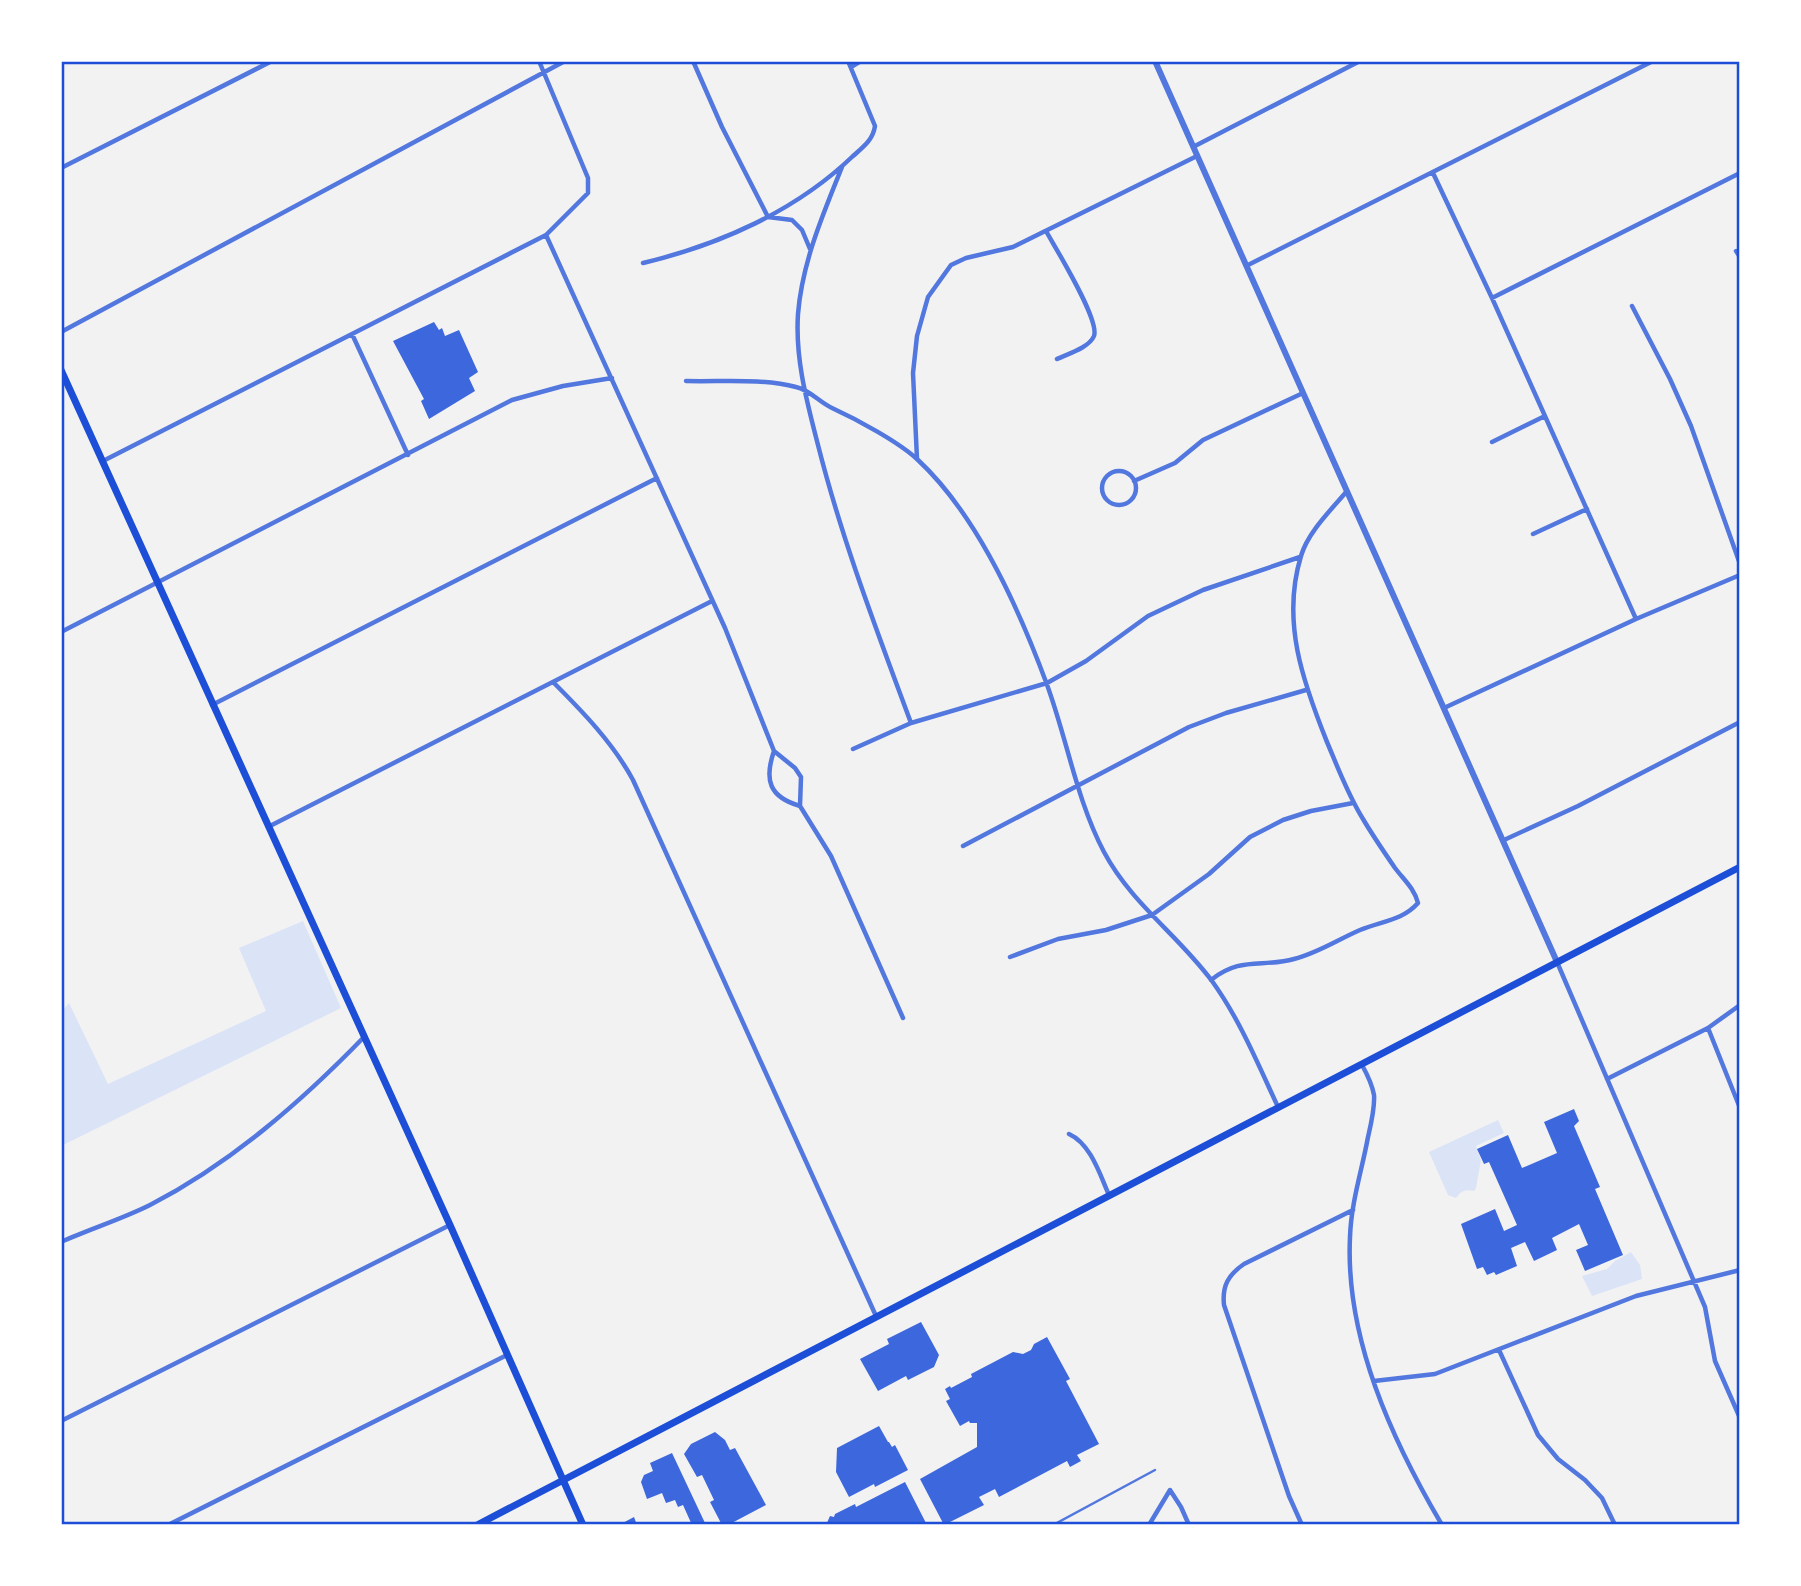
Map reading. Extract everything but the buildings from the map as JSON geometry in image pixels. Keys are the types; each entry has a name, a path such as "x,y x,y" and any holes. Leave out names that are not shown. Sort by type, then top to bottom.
{"main road":[{"path":"61,370 450,1225 583,1525"},
{"path":"477,1525 1740,867"}],"street":[{"path":"61,168 272,61"},
{"path":"102,462 546,235 588,193 589,187 588,178 539,61"},
{"path":"61,332 565,61"},
{"path":"693,61 722,127 768,217"},
{"path":"643,263 706,246 768,217 842,167 871,139 875,126 849,64 861,61"},
{"path":"1155,61 1504,840 1695,1281 1706,1307 1715,1361 1740,1418"},
{"path":"1193,147 1360,61"},
{"path":"1247,266 1653,61"},
{"path":"917,459 913,373 917,337 928,297 951,265 966,258 1013,247 1197,156"},
{"path":"842,167 810,250 798,315 798,343 804,389 843,536 911,723"},
{"path":"1433,173 1636,619"},
{"path":"1492,298 1740,173"},
{"path":"768,217 792,220 802,230 810,250"},
{"path":"1046,231 1078,289 1095,332 1088,344 1057,359"},
{"path":"546,235 712,601 774,751 795,768 801,777 800,806"},
{"path":"1736,251 1740,257"},
{"path":"1632,306 1691,426 1740,564"},
{"path":"352,334 408,455"},
{"path":"61,632 512,400 564,386 612,378"},
{"path":"686,381 785,384 804,389 824,405 865,425 917,459 956,505 983,544 1017,613 1046,683 1078,787 1096,834 1113,867 1130,892 1211,980 1242,1028 1278,1107"},
{"path":"1134,481 1175,463 1203,440 1303,393"},
{"path":"1492,442 1545,416"},
{"path":"1122,472 1134,481 1134,495 1126,504 1113,504 1104,496 1103,484 1110,474 1122,472"},
{"path":"212,705 657,478"},
{"path":"1211,980 1235,965 1292,960 1315,953 1360,930 1409,914 1418,903 1416,893 1396,870 1353,803 1306,690 1294,634 1293,604 1300,557 1326,515 1347,491"},
{"path":"1533,534 1587,509"},
{"path":"853,749 911,723 1046,683 1086,661 1148,616 1203,590 1300,557"},
{"path":"1444,708 1636,619 1740,575"},
{"path":"268,827 712,601"},
{"path":"553,682 605,738 633,780 876,1316"},
{"path":"963,846 1189,727 1226,713 1306,690"},
{"path":"1504,840 1577,806 1740,722"},
{"path":"774,751 769,772 770,783 779,796 800,806 831,856 903,1018"},
{"path":"1010,957 1058,939 1106,930 1152,915 1209,874 1250,837 1283,820 1311,811 1353,803"},
{"path":"1607,1079 1709,1028 1740,1005"},
{"path":"1709,1028 1740,1108"},
{"path":"61,1242 149,1205 211,1168 319,1084 364,1037"},
{"path":"1362,1065 1374,1096 1353,1210 1350,1272 1354,1307 1360,1339 1374,1381 1405,1455 1442,1525"},
{"path":"1069,1134 1086,1148 1110,1196"},
{"path":"1302,1525 1270,1440 1222,1293 1226,1281 1244,1264 1353,1210"},
{"path":"61,1421 450,1225"},
{"path":"1374,1381 1435,1374 1636,1296 1740,1270"},
{"path":"1499,1350 1538,1435 1558,1459 1585,1480 1602,1498 1615,1525"},
{"path":"168,1525 508,1354"},
{"path":"1149,1525 1170,1490 1189,1525"}],"lane":[{"path":"1053,1525 1154,1471"}],"shaded area":[{"path":"303,921 341,1008 61,1146 61,1012 69,1003 108,1084 266,1011 239,948"},
{"path":"1498,1120 1504,1133 1476,1146 1481,1160 1474,1191 1464,1191 1456,1198 1448,1195 1429,1152"},
{"path":"1631,1252 1640,1265 1642,1279 1592,1296 1582,1276 1607,1269"}]}
